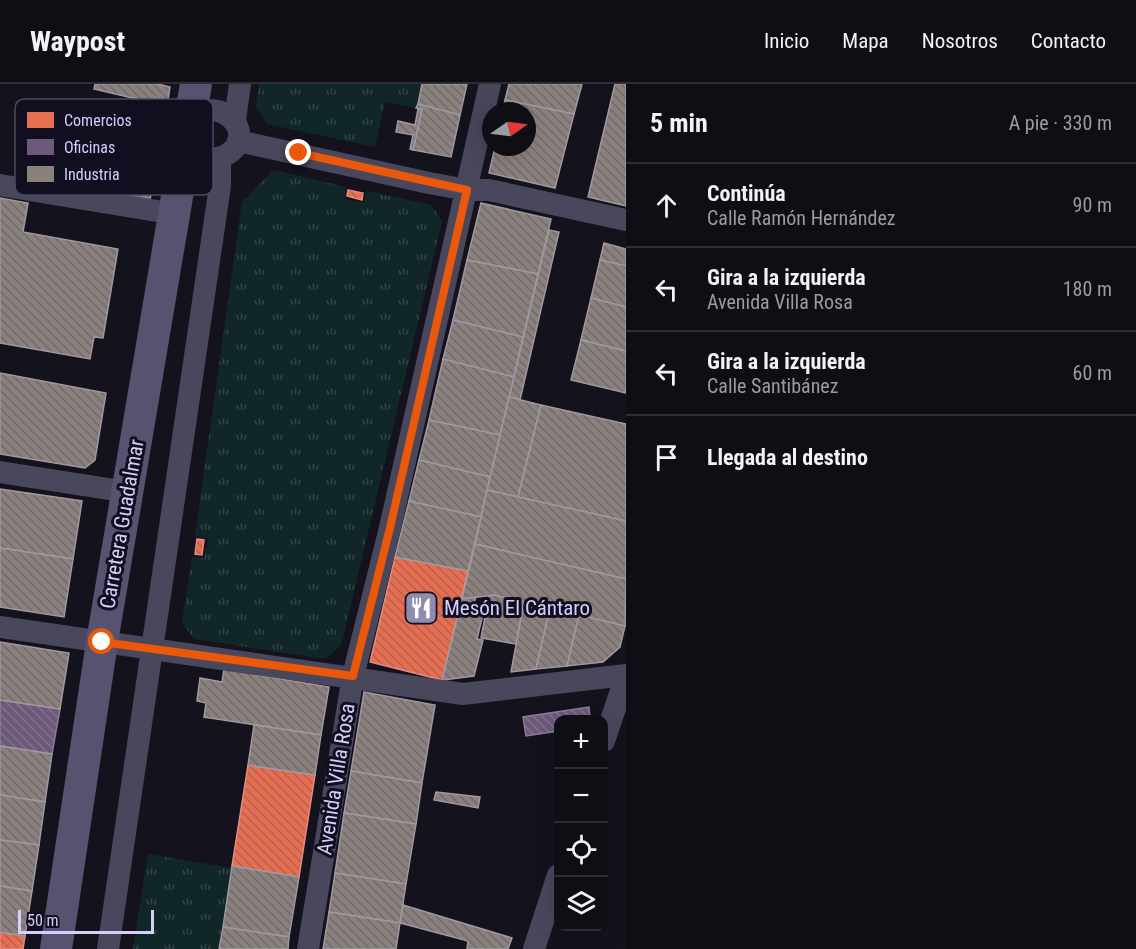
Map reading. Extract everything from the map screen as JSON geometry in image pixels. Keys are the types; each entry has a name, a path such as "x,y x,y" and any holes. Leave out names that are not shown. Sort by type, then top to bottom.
{"street":[{"name":"Carretera Guadalmar","path":"194,99 196,84"},
{"path":"213,157 220,158 228,154 237,131 240,84"},
{"name":"Avenida Villa Rosa","path":"308,949 353,676 389,532 490,84"},
{"path":"213,108 224,110 237,131 467,190 489,190 626,220"},
{"path":"108,949 154,650 220,186 220,158"},
{"path":"0,185 15,187"},
{"path":"60,195 175,214"},
{"name":"Carretera Guadalmar","path":"56,949 102,642 178,195"},
{"path":"0,472 128,492"},
{"path":"0,627 353,676 463,694 626,675 608,727"},
{"path":"534,949 557,877"}],"green space":[{"path":"259,84 422,84 416,108 385,102 375,147 267,124 256,107"},
{"path":"273,170 346,187 344,199 364,203 367,191 432,205 442,222 341,646 325,659 194,639 182,623 192,557 204,558 208,539 195,536 242,202"},
{"path":"148,854 232,868 219,949 133,949"}],"building: Comercios":[{"path":"348,190 363,193 362,200 347,196"},
{"path":"197,539 204,540 202,555 195,554"},
{"path":"395,557 468,571 442,680 370,662"},
{"path":"248,765 315,775 299,877 232,866"},
{"path":"0,932 25,936 23,949 0,949"}],"building: Oficinas":[{"path":"0,700 60,709 52,754 0,746"},
{"path":"589,707 590,715 554,715 554,732 526,736 523,717"}],"building: Industria":[{"path":"95,84 158,84 170,87 168,99 137,99 94,89"},
{"path":"422,84 467,84 460,115 418,104"},
{"path":"509,84 582,84 574,114 536,106 536,102 505,100"},
{"path":"615,84 626,84 626,206 588,197"},
{"path":"418,104 460,115 451,157 413,150 422,109 416,108"},
{"path":"536,106 574,114 555,188 489,173 493,156 536,156"},
{"path":"418,109 422,109 413,150 410,149 413,135 396,132 398,121 415,125"},
{"path":"120,195 151,195 150,200"},
{"path":"0,198 28,203 23,232 118,249 103,338 94,337 90,359 0,343"},
{"path":"481,203 551,219 538,274 467,260"},
{"path":"549,230 559,232 520,400 509,397"},
{"path":"604,243 626,249 626,266 600,260"},
{"path":"467,260 538,274 523,337 453,320"},
{"path":"600,260 626,266 626,307 591,298"},
{"path":"591,298 626,307 626,351 581,340"},
{"path":"453,320 523,337 514,377 443,359"},
{"path":"581,340 626,351 626,393 571,380"},
{"path":"443,359 514,377 500,435 429,420"},
{"path":"0,373 106,393 95,460 85,468 0,454"},
{"path":"509,397 541,405 518,497 487,490"},
{"path":"541,405 626,424 626,521 518,497"},
{"path":"429,420 500,435 490,477 419,460"},
{"path":"419,460 490,477 481,517 409,501"},
{"path":"0,489 82,501 73,559 0,548"},
{"path":"487,490 626,521 626,579 475,544"},
{"path":"409,501 481,517 468,571 395,557"},
{"path":"475,544 626,579 625,626 494,595 462,599"},
{"path":"0,548 73,559 64,617 0,607"},
{"path":"494,595 524,602 516,644 481,638 489,596"},
{"path":"476,597 474,603 485,606 477,639 483,640 474,676 442,680 462,599"},
{"path":"524,602 550,608 536,669 511,672"},
{"path":"550,608 579,615 567,666 536,669"},
{"path":"579,615 625,626 620,647 603,662 567,666"},
{"path":"0,642 69,653 60,709 0,700"},
{"path":"224,669 329,687 321,735 204,717 206,703 197,701 200,678 222,682"},
{"path":"364,692 435,705 422,783 351,771"},
{"path":"254,725 321,735 315,775 248,765"},
{"path":"0,746 52,754 45,802 0,795"},
{"path":"351,771 422,783 416,824 344,813"},
{"path":"436,792 480,797 478,808 434,800"},
{"path":"0,795 45,802 39,845 0,840"},
{"path":"344,813 416,824 406,884 335,873"},
{"path":"0,840 39,845 32,891 0,886"},
{"path":"232,866 299,877 289,937 223,927"},
{"path":"335,873 406,884 400,923 329,912"},
{"path":"0,886 32,891 25,936 0,932"},
{"path":"403,905 512,938 508,949 467,949 468,941 400,923"},
{"path":"329,912 400,923 396,949 323,949"},
{"path":"223,927 289,937 288,949 219,949"}],"place":[{"name":"Mesón El Cántaro","path":"421,608"}],"route":[{"path":"102,642 353,676 389,532 467,190 299,153"}]}
